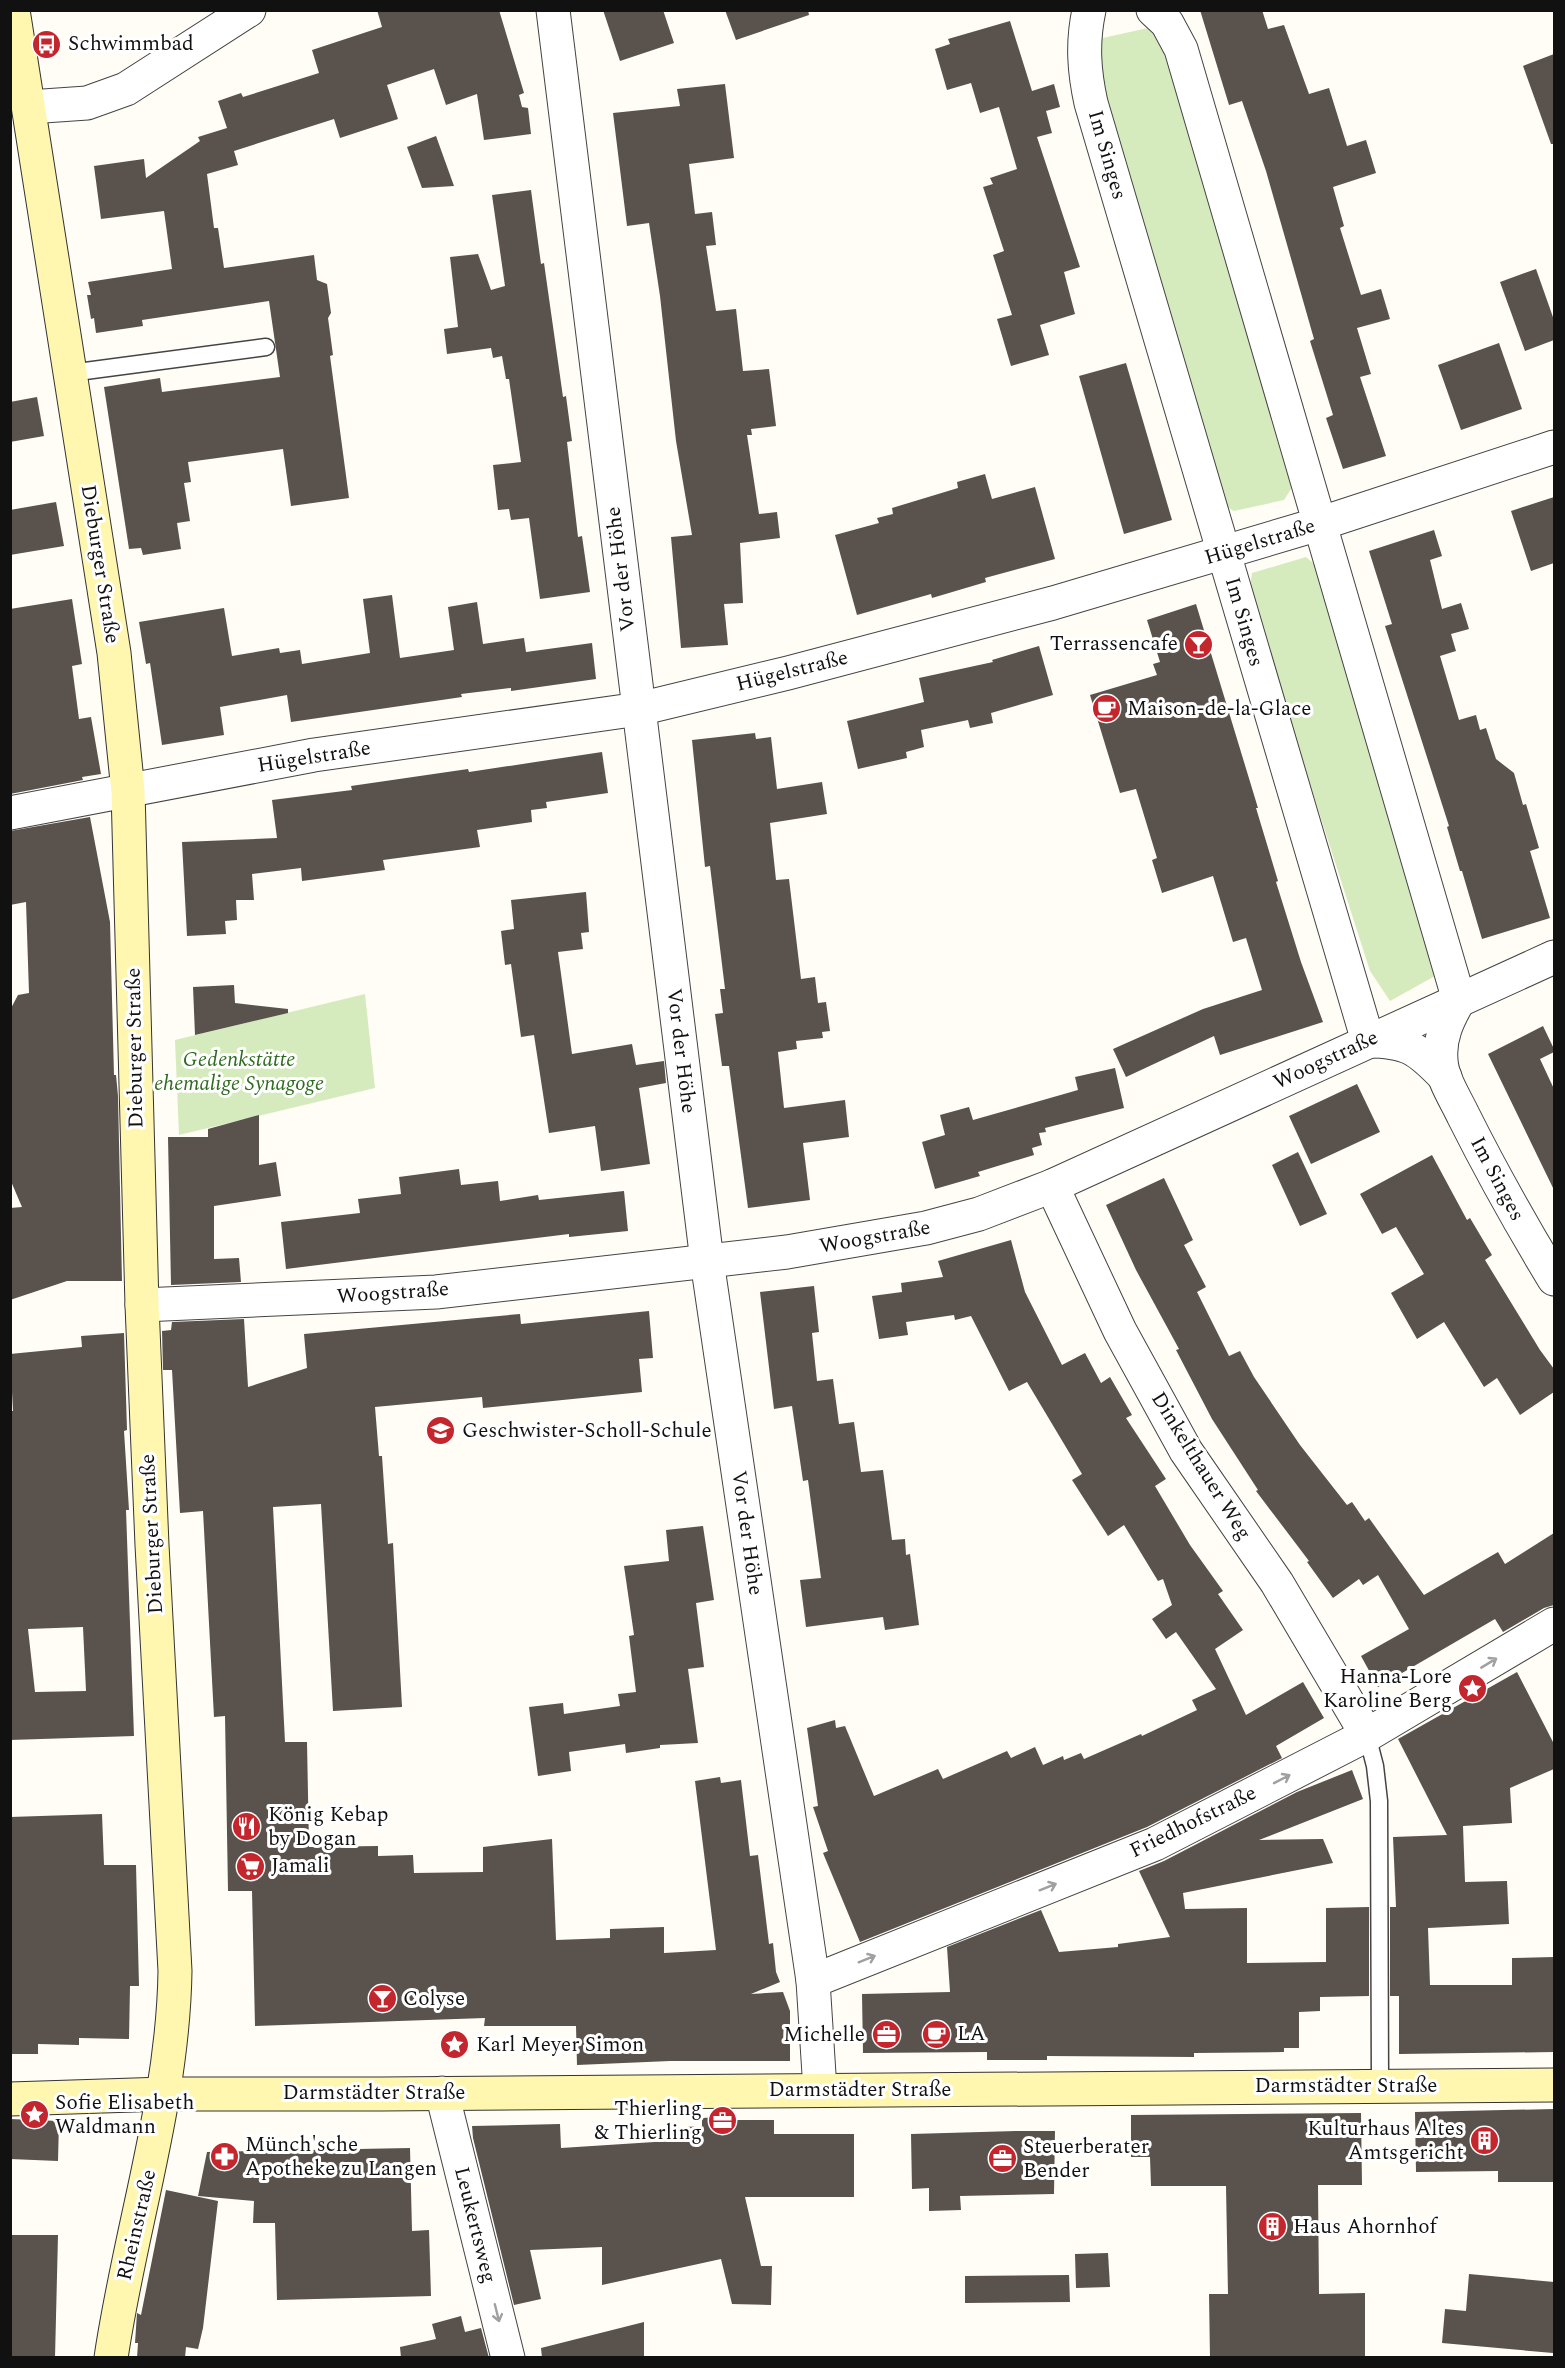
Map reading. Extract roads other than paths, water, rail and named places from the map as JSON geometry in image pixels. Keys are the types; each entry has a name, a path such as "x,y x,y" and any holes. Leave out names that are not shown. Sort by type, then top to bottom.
{"street":[{"name":"Dieburger Straße","path":"13,10 114,653 128,791 142,1305 152,1545 175,1971 175,2014 165,2094"},
{"path":"29,107 87,103 126,89 249,10"},
{"name":"Vor der Höhe","path":"553,10 707,1261 813,1981 820,2090"},
{"name":"Im Singes","path":"1089,10 1083,39 1091,104 1368,1041 1388,1041 1408,1045 1426,1057 1445,1077"},
{"path":"1153,10 1167,23 1181,49 1459,1000"},
{"name":"Hügelstraße","path":"10,813 314,755 639,709 788,673 1030,609 1319,524 1554,447"},
{"name":"Woogstraße","path":"142,1305 436,1292 787,1252 895,1235 979,1214 1052,1186 1554,957"},
{"name":"Im Singes","path":"1459,1000 1445,1025 1441,1061 1445,1077 1523,1228 1554,1279"},
{"name":"Dinkelthauer Weg","path":"1052,1186 1120,1331 1186,1451 1277,1583 1367,1736"},
{"name":"Friedhofstraße","path":"813,1981 1155,1844 1367,1736 1554,1624"},
{"name":"Darmstädter Straße","path":"10,2099 165,2094 1554,2085"},
{"name":"Leukertsweg","path":"442,2093 508,2358"},
{"name":"Rheinstraße","path":"111,2358 117,2318 165,2094"}],"lane":[{"path":"70,373 266,348"},
{"path":"1367,1736 1375,1766 1379,1801 1380,2086"}],"place":[{"name":"Schwimmbad","path":"47,44"},
{"name":"Terrassencafe","path":"1199,644"},
{"name":"Maison-de-la-Glace","path":"1106,709"},
{"name":"Geschwister-Scholl-Schule","path":"441,1431"},
{"name":"Hanna-Lore Karoline Berg","path":"1473,1689"},
{"name":"König Kebap by Dogan","path":"247,1827"},
{"name":"Jamali","path":"250,1866"},
{"name":"Colyse","path":"382,1999"},
{"name":"LA","path":"936,2034"},
{"name":"Michelle","path":"886,2035"},
{"name":"Karl Meyer Simon","path":"455,2045"},
{"name":"Sofie Elisabeth Waldmann","path":"34,2115"},
{"name":"Thierling & Thierling","path":"723,2121"},
{"name":"Kulturhaus Altes Amtsgericht","path":"1485,2141"},
{"name":"Münch'sche Apotheke zu Langen","path":"224,2157"},
{"name":"Steuerberater Bender","path":"1002,2159"},
{"name":"Haus Ahornhof","path":"1272,2227"}],"park label":[{"name":"Gedenkstätte ehemalige Synagoge","path":"239,1072"}]}
